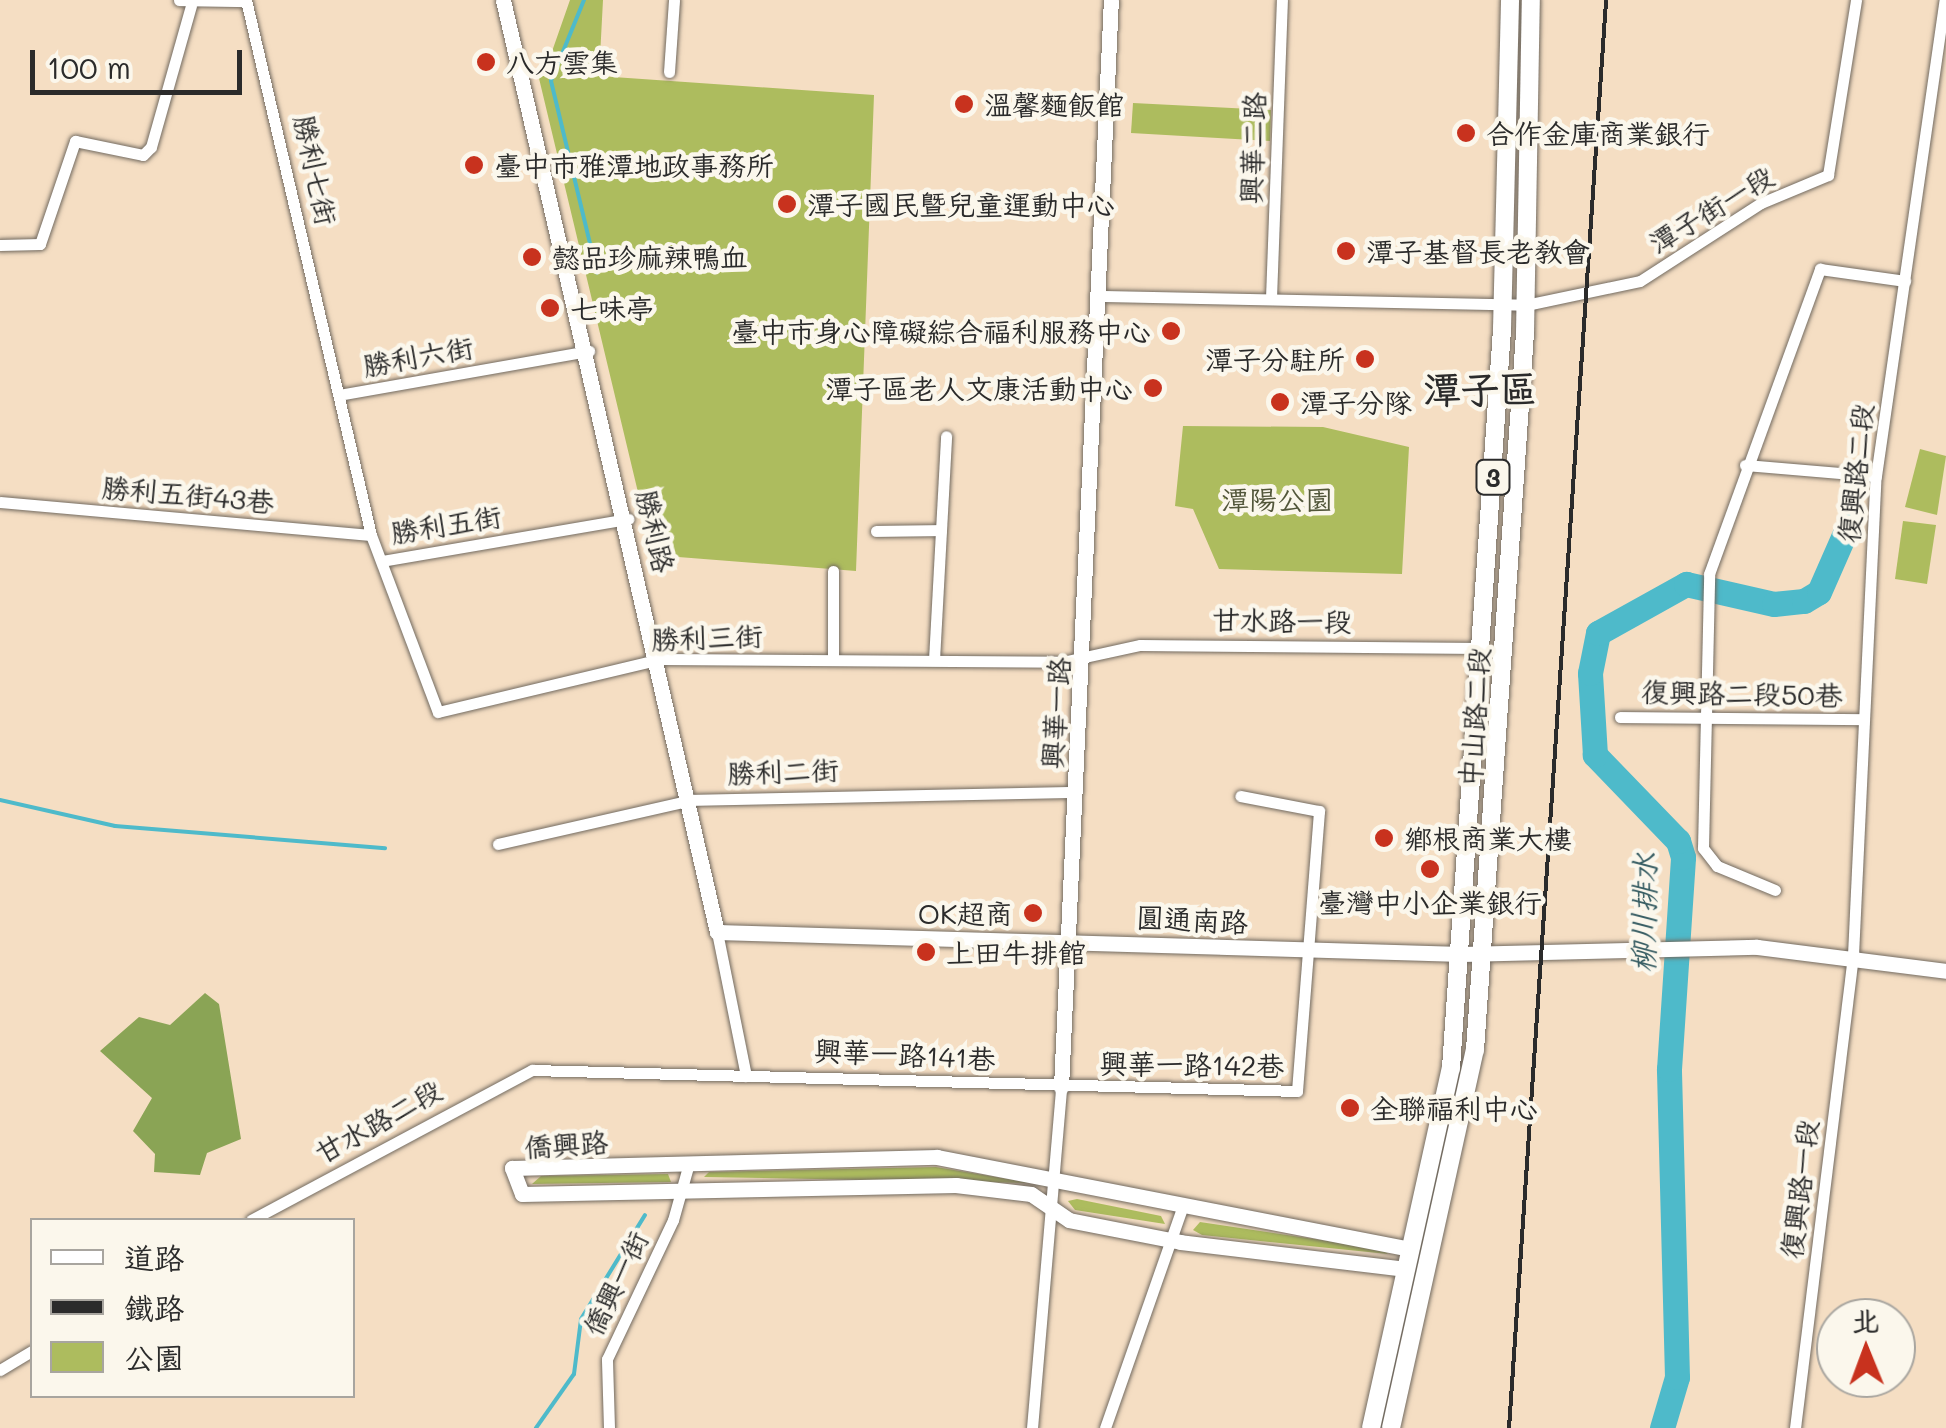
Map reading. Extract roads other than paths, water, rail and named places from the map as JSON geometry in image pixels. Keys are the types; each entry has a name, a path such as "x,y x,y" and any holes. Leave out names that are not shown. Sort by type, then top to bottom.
{"main road":[{"name":"中山路二段","path":"1371,1428 1451,1068 1462,954 1504,304 1510,0"},
{"name":"中山路二段","path":"1391,1428 1475,1050 1526,305 1531,0"}],"street":[{"path":"178,0 191,6 246,1"},
{"name":"勝利路","path":"503,0 692,800 746,1076"},
{"path":"669,72 674,0"},
{"name":"興華一路","path":"1032,1428 1061,1087 1104,296 1112,0"},
{"name":"興華二路","path":"1271,298 1282,0"},
{"name":"潭子街一段","path":"1104,296 1526,305 1640,281 1762,203 1828,175 1856,0"},
{"name":"復興路二段","path":"1853,955 1876,476 1944,0"},
{"name":"勝利七街","path":"246,1 275,97 308,252"},
{"path":"0,245 40,244 75,141 142,154 151,147 191,6"},
{"name":"勝利六街","path":"308,252 339,395 589,351"},
{"path":"1774,890 1716,866 1704,848 1703,720 1709,574 1745,465 1820,270 1905,281"},
{"name":"勝利五街","path":"339,395 371,534 382,561 628,520"},
{"path":"934,660 946,436"},
{"path":"1745,465 1876,476"},
{"name":"勝利五街43巷","path":"0,502 371,534"},
{"path":"876,531 940,530"},
{"name":"勝利三街","path":"382,561 438,712 660,659 1084,656"},
{"path":"832,660 833,571"},
{"name":"甘水路一段","path":"1084,656 1168,644 1481,648"},
{"name":"復興路二段50巷","path":"1620,717 1864,719"},
{"name":"勝利二街","path":"498,844 692,800 1075,792"},
{"path":"1240,796 1319,812 1314,950"},
{"name":"圓通南路","path":"717,932 1069,938 1462,954 1664,947 1853,955"},
{"name":"興華一路142巷","path":"1061,1087 1297,1091 1314,950"},
{"path":"1853,955 1946,971"},
{"name":"復興路一段","path":"1794,1428 1853,955"},
{"name":"興華一路141巷","path":"532,1070 1061,1087"},
{"name":"甘水路二段","path":"255,1218 532,1070"},
{"name":"僑興路","path":"1406,1268 1174,1241 1069,1220 1031,1194 939,1184 522,1194 512,1168 937,1157 1037,1170 1054,1182 1410,1249"},
{"name":"僑興一街","path":"608,1428 609,1353 685,1190 689,1163"},
{"path":"1105,1428 1174,1241 1182,1208"},
{"path":"0,1370 30,1352"}],"waterway":[{"path":"584,0 551,81 597,273"},
{"name":"柳川排水","path":"1662,1428 1677,1377 1669,1069 1683,857 1678,841 1595,755 1590,673 1598,633 1686,584 1774,604 1804,601 1819,592 1852,517"},
{"path":"0,800 115,826 385,848"},
{"path":"536,1428 574,1374 581,1319 645,1215"}],"railway":[{"path":"1509,1428 1606,0"}],"place":[{"name":"八方雲集","path":"486,62"},
{"name":"溫馨麵飯館","path":"964,104"},
{"name":"合作金庫商業銀行","path":"1466,133"},
{"name":"臺中市雅潭地政事務所","path":"474,165"},
{"name":"潭子國民暨兒童運動中心","path":"787,204"},
{"name":"潭子基督長老教會","path":"1346,251"},
{"name":"懿品珍麻辣鴨血","path":"532,257"},
{"name":"七味亭","path":"550,308"},
{"name":"臺中市身心障礙綜合福利服務中心","path":"1171,331"},
{"name":"潭子分駐所","path":"1365,359"},
{"name":"潭子區老人文康活動中心","path":"1153,388"},
{"name":"潭子分隊","path":"1280,402"},
{"name":"鄉根商業大樓","path":"1384,838"},
{"name":"臺灣中小企業銀行","path":"1430,869"},
{"name":"OK超商","path":"1033,913"},
{"name":"上田牛排館","path":"926,952"},
{"name":"全聯福利中心","path":"1350,1108"}],"district":[{"name":"潭子區","path":"1480,389"}],"park label":[{"name":"潭陽公園","path":"1277,499"}]}
